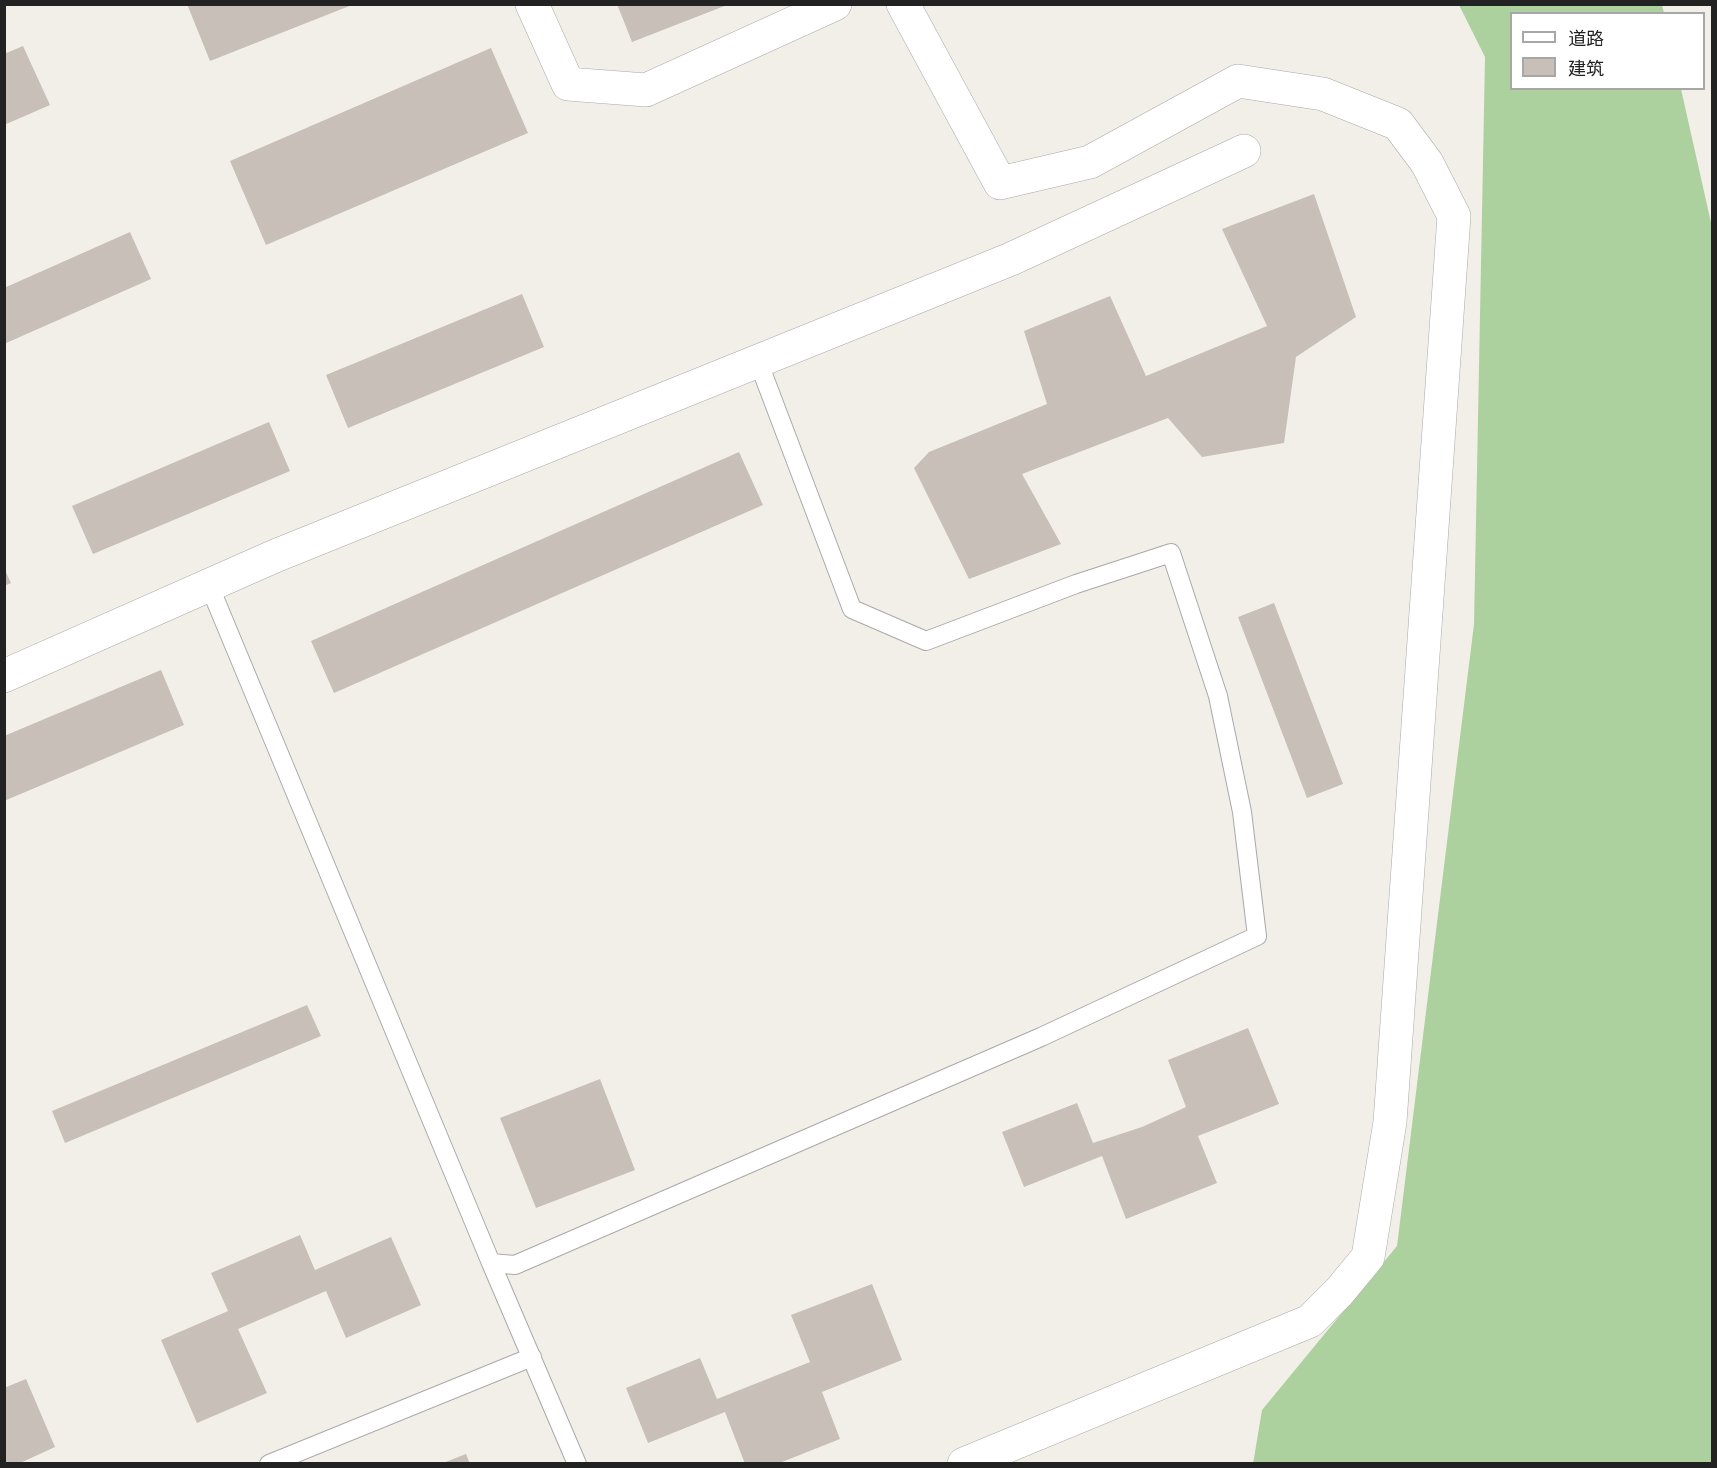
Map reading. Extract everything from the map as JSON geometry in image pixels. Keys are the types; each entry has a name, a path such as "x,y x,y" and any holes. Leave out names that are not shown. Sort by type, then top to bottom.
{"street":[{"path":"532,4 568,84 646,90 835,4"},
{"path":"903,4 1000,183 1090,162 1238,81 1323,94 1398,124 1427,163 1454,216 1390,1122 1368,1257 1339,1292 1310,1321 964,1464"},
{"path":"4,676 276,556 1011,259 1245,151"}],"lane":[{"path":"491,1263 515,1265 1041,1037 1257,936 1242,812 1218,696 1171,553 1076,584 926,641 852,609 758,361"},
{"path":"209,585 577,1464"},
{"path":"269,1464 532,1357"}],"green space":[{"path":"1459,5 1662,5 1664,12 1510,12 1510,90 1681,90 1712,227 1712,1463 1253,1464 1262,1410 1397,1246 1474,624 1485,57"}],"building":[{"path":"187,4 352,4 352,5 210,61"},
{"path":"617,4 727,4 727,5 632,42"},
{"path":"23,46 50,105 4,125 4,54"},
{"path":"491,48 528,133 266,245 230,161"},
{"path":"1314,194 1356,317 1296,357 1284,443 1202,457 1168,418 1022,474 1061,544 969,579 914,468 929,452 1047,404 1024,331 1110,296 1146,376 1267,326 1222,229"},
{"path":"130,232 151,279 4,344 4,288"},
{"path":"522,294 544,347 348,428 326,375"},
{"path":"269,422 290,471 93,554 72,506"},
{"path":"739,452 763,505 334,693 311,641"},
{"path":"4,568 11,583 4,586"},
{"path":"1274,603 1343,784 1307,798 1238,617"},
{"path":"161,670 184,725 4,801 4,736"},
{"path":"307,1005 321,1036 65,1143 52,1111"},
{"path":"1248,1028 1279,1104 1198,1136 1217,1183 1126,1219 1102,1156 1024,1187 1002,1132 1077,1103 1093,1143 1142,1127 1186,1107 1168,1060"},
{"path":"600,1079 635,1170 536,1208 500,1118"},
{"path":"300,1235 315,1270 391,1237 421,1305 346,1338 326,1291 238,1329 267,1393 197,1423 161,1340 228,1311 211,1273"},
{"path":"872,1284 902,1360 822,1392 840,1439 777,1464 745,1464 725,1412 648,1443 626,1388 700,1358 717,1399 810,1362 791,1315"},
{"path":"26,1379 55,1447 18,1464 4,1464 4,1388"},
{"path":"466,1454 470,1464 443,1464 443,1463"}]}
